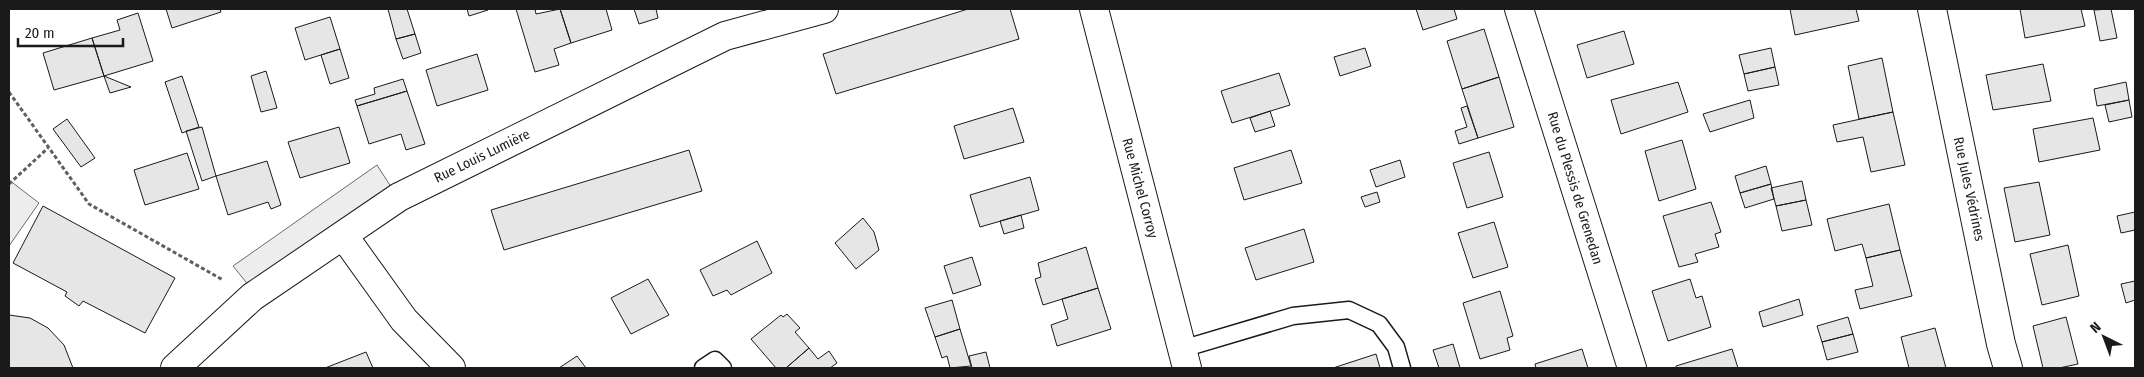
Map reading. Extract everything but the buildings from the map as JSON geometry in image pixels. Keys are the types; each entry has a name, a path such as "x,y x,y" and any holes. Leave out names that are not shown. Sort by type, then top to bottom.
{"street":[{"name":"Rue Louis Lumière","path":"175,368 252,296 399,197 725,36 824,9"},
{"name":"Rue Michel Corroy","path":"1094,9 1185,359"},
{"name":"Rue du Plessis de Grenedan","path":"1519,9 1632,368"},
{"name":"Rue Jules Védrines","path":"1932,9 2001,344 2008,368"},
{"path":"343,235 404,320 451,368"}],"lane":[{"path":"1185,359 1293,316 1349,310 1379,324 1396,348 1402,368"},
{"path":"703,368 715,360 723,368"}],"path":[{"path":"9,92 89,204 252,296"},
{"path":"9,184 48,148"}],"shaded area":[{"path":"377,165 393,190 250,287 233,266"},
{"path":"9,180 39,203 9,246"}]}
